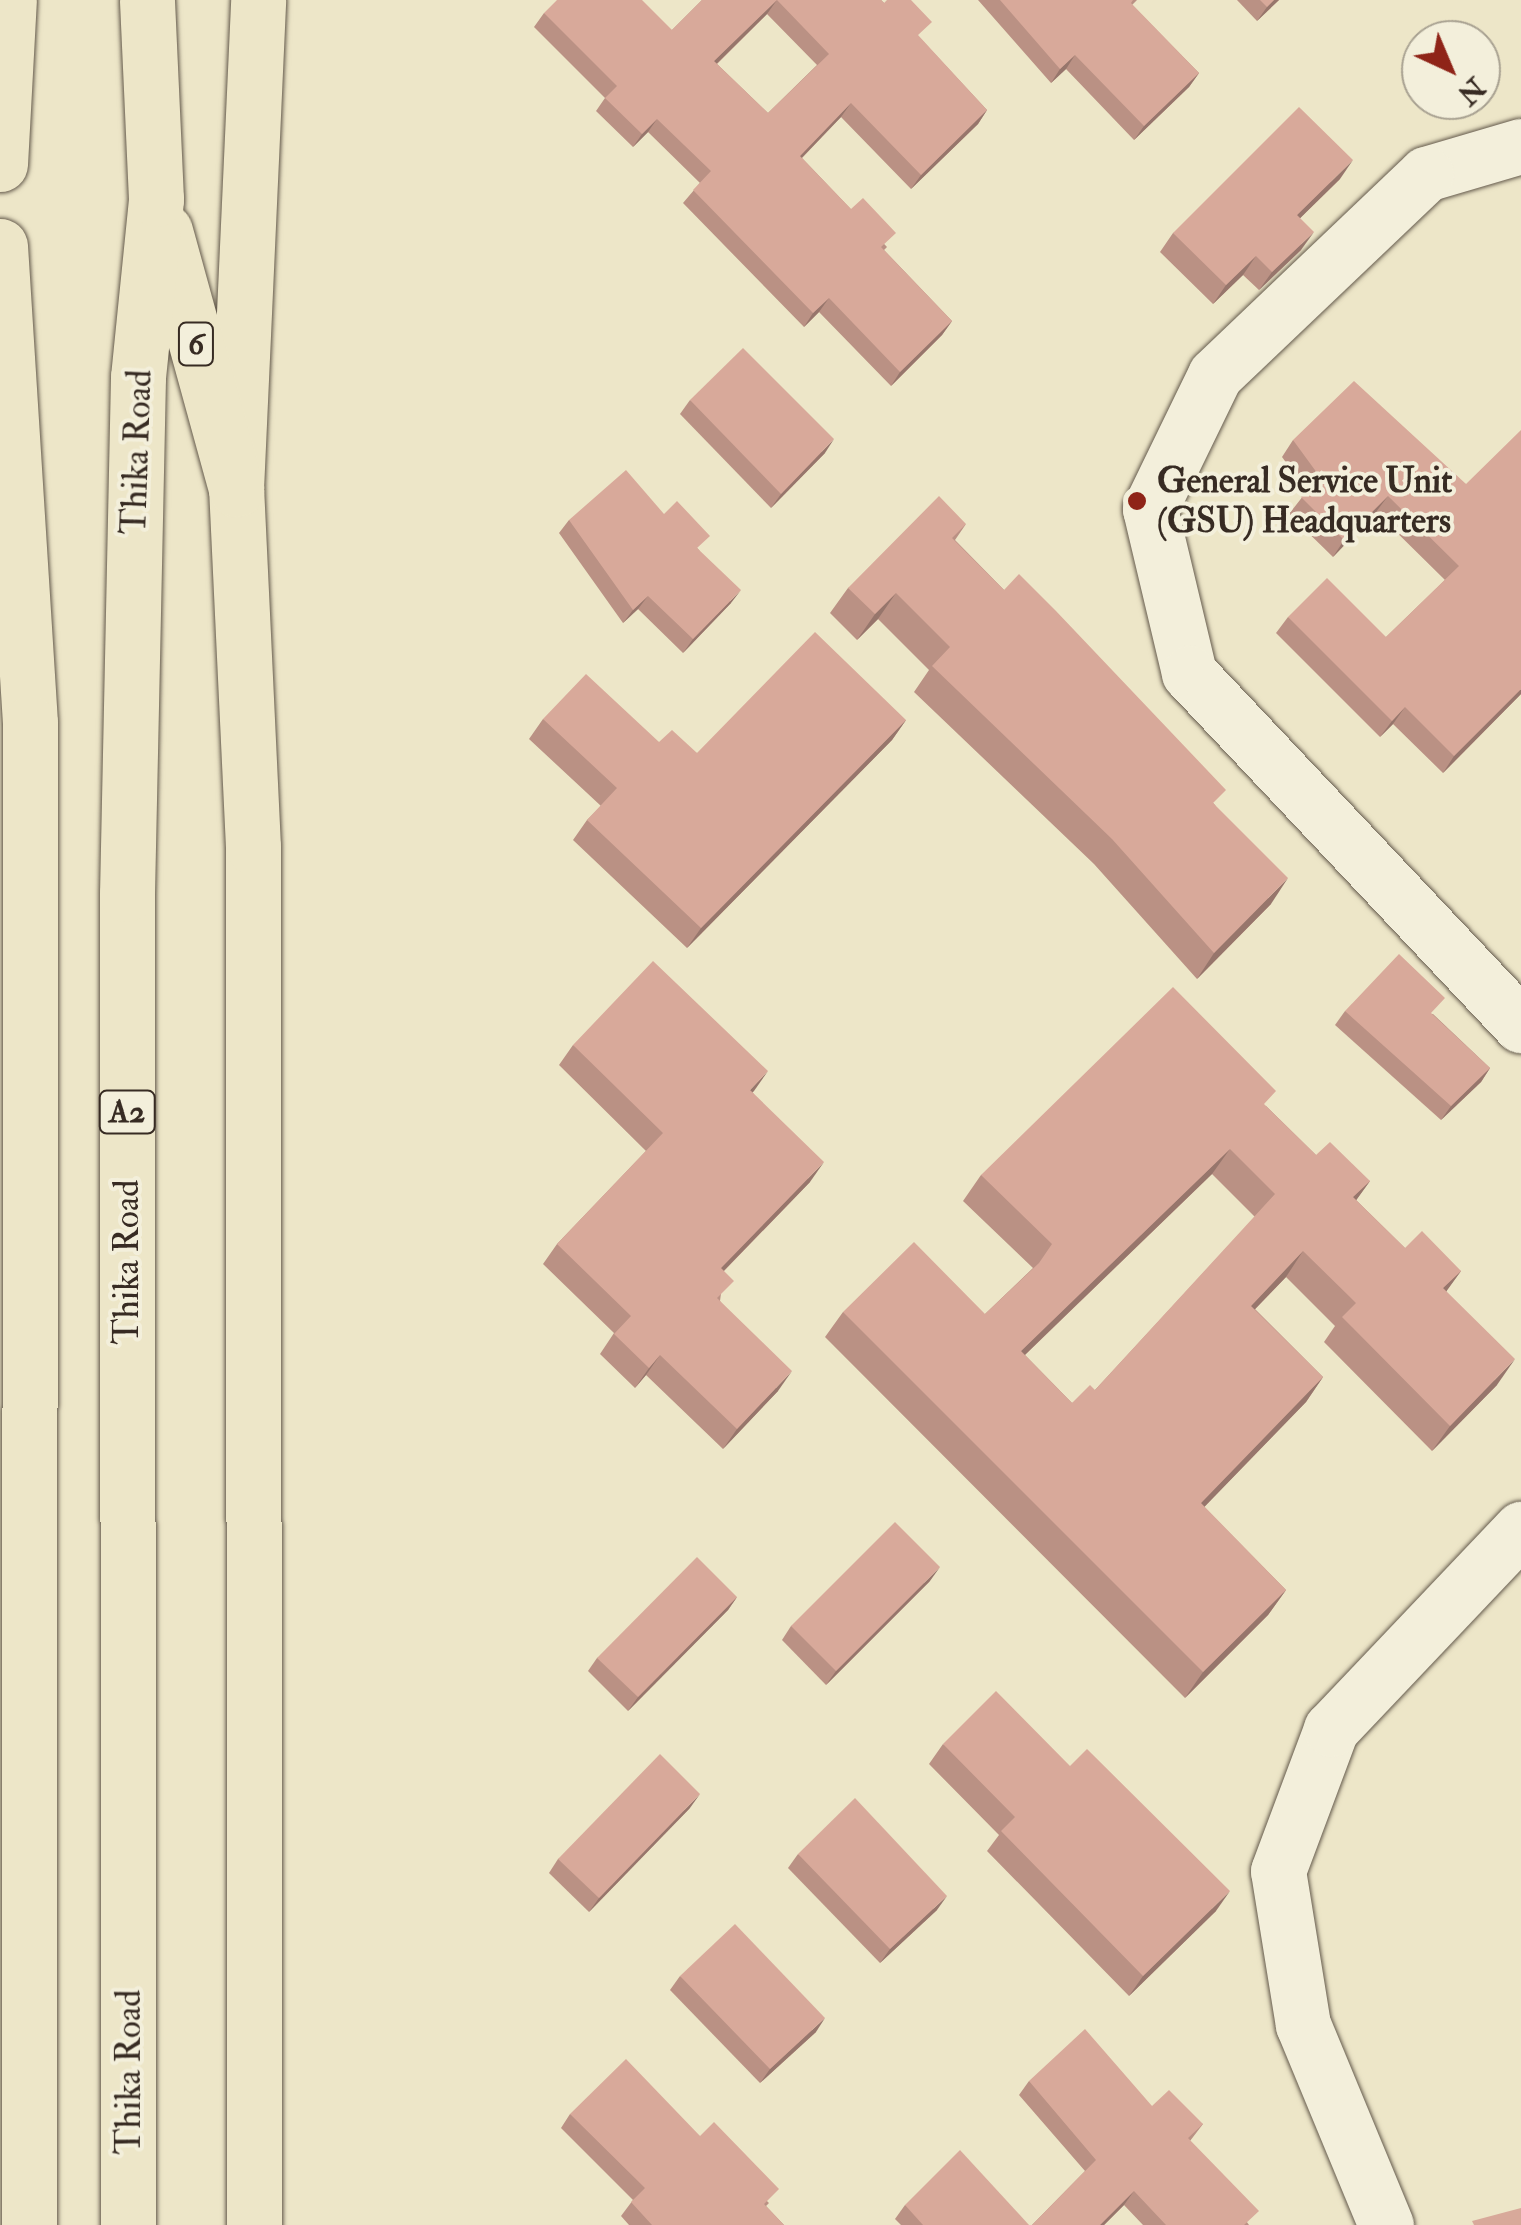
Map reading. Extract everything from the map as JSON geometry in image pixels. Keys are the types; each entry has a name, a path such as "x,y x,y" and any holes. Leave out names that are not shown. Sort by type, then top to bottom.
{"main road":[{"path":"0,164 9,0"},
{"name":"Thika Road","path":"128,2225 127,894 138,377 156,199 147,0"},
{"path":"254,2225 252,847 236,489 258,0"},
{"name":"6","path":"156,199 236,489"},
{"path":"0,246 30,723 29,2225"}],"lane":[{"path":"1521,146 1426,174 1215,375 1150,509 1189,672 1521,1025"},
{"path":"1386,2225 1303,2025 1278,1871 1331,1729 1521,1530"}],"building":[{"path":"557,0 642,0 672,30 702,0 777,0 881,0 884,3 911,0 932,22 918,35 987,110 921,175 851,103 800,156 851,209 863,198 896,233 881,247 952,321 900,372 829,298 813,313 693,190 711,171 657,119 642,134 605,98 617,86 544,13","holes":["777,0 829,54 768,113 714,61"]},
{"path":"1000,0 1133,0 1131,3 1199,73 1144,126 1075,55 1060,69"},
{"path":"1299,107 1353,160 1297,215 1314,232 1272,272 1256,256 1226,285 1173,233"},
{"path":"743,348 834,439 781,494 690,400"},
{"path":"1354,381 1466,484 1521,430 1521,689 1454,756 1405,707 1392,721 1288,617 1327,578 1386,637 1459,566 1388,496 1344,540 1301,497 1320,477 1293,440"},
{"path":"626,470 664,514 677,501 710,536 697,548 741,590 693,639 648,596 633,610 569,520"},
{"path":"939,496 966,524 952,538 1004,590 1019,574 1056,611 1226,790 1213,803 1288,878 1214,953 1112,839 932,666 950,647 896,593 875,614 848,588"},
{"path":"815,632 906,720 701,928 587,820 617,788 543,719 586,674 659,742 672,730 697,753"},
{"path":"1399,954 1445,998 1431,1013 1490,1068 1451,1106 1345,1011"},
{"path":"653,961 768,1071 750,1090 824,1162 721,1268 734,1281 717,1298 792,1371 737,1429 660,1355 649,1368 614,1334 631,1316 557,1244 663,1133 573,1045"},
{"path":"1173,987 1276,1091 1264,1104 1316,1155 1330,1142 1370,1181 1353,1197 1405,1248 1422,1231 1461,1271 1443,1288 1515,1359 1450,1426 1342,1317 1356,1303 1303,1251 1251,1306 1323,1377 1201,1503 1286,1590 1203,1672 843,1312 914,1242 985,1314 1039,1263 1052,1244 981,1175","holes":["1230,1149 1275,1194 1095,1390 1090,1385 1072,1403 1021,1351"]},
{"path":"895,1522 940,1567 836,1671 791,1626"},
{"path":"697,1557 737,1597 638,1697 597,1658"},
{"path":"996,1691 1070,1766 1087,1749 1230,1891 1143,1976 1001,1831 1015,1817 943,1744"},
{"path":"660,1754 700,1794 599,1898 558,1859"},
{"path":"855,1798 947,1896 890,1949 798,1854"},
{"path":"735,1924 825,2018 770,2069 680,1976"},
{"path":"1085,2029 1152,2106 1169,2090 1203,2124 1188,2138 1259,2211 1244,2225 1166,2225 1134,2191 1100,2225 1032,2225 1096,2160 1029,2081"},
{"path":"626,2059 700,2136 714,2122 779,2189 764,2204 784,2225 652,2225 631,2202 645,2188 570,2114"},
{"path":"960,2150 1029,2225 923,2225 905,2205"},
{"path":"1521,2208 1521,2225 1474,2225 1472,2221"}],"place":[{"name":"General Service Unit (GSU) Headquarters","path":"1137,501"}]}
